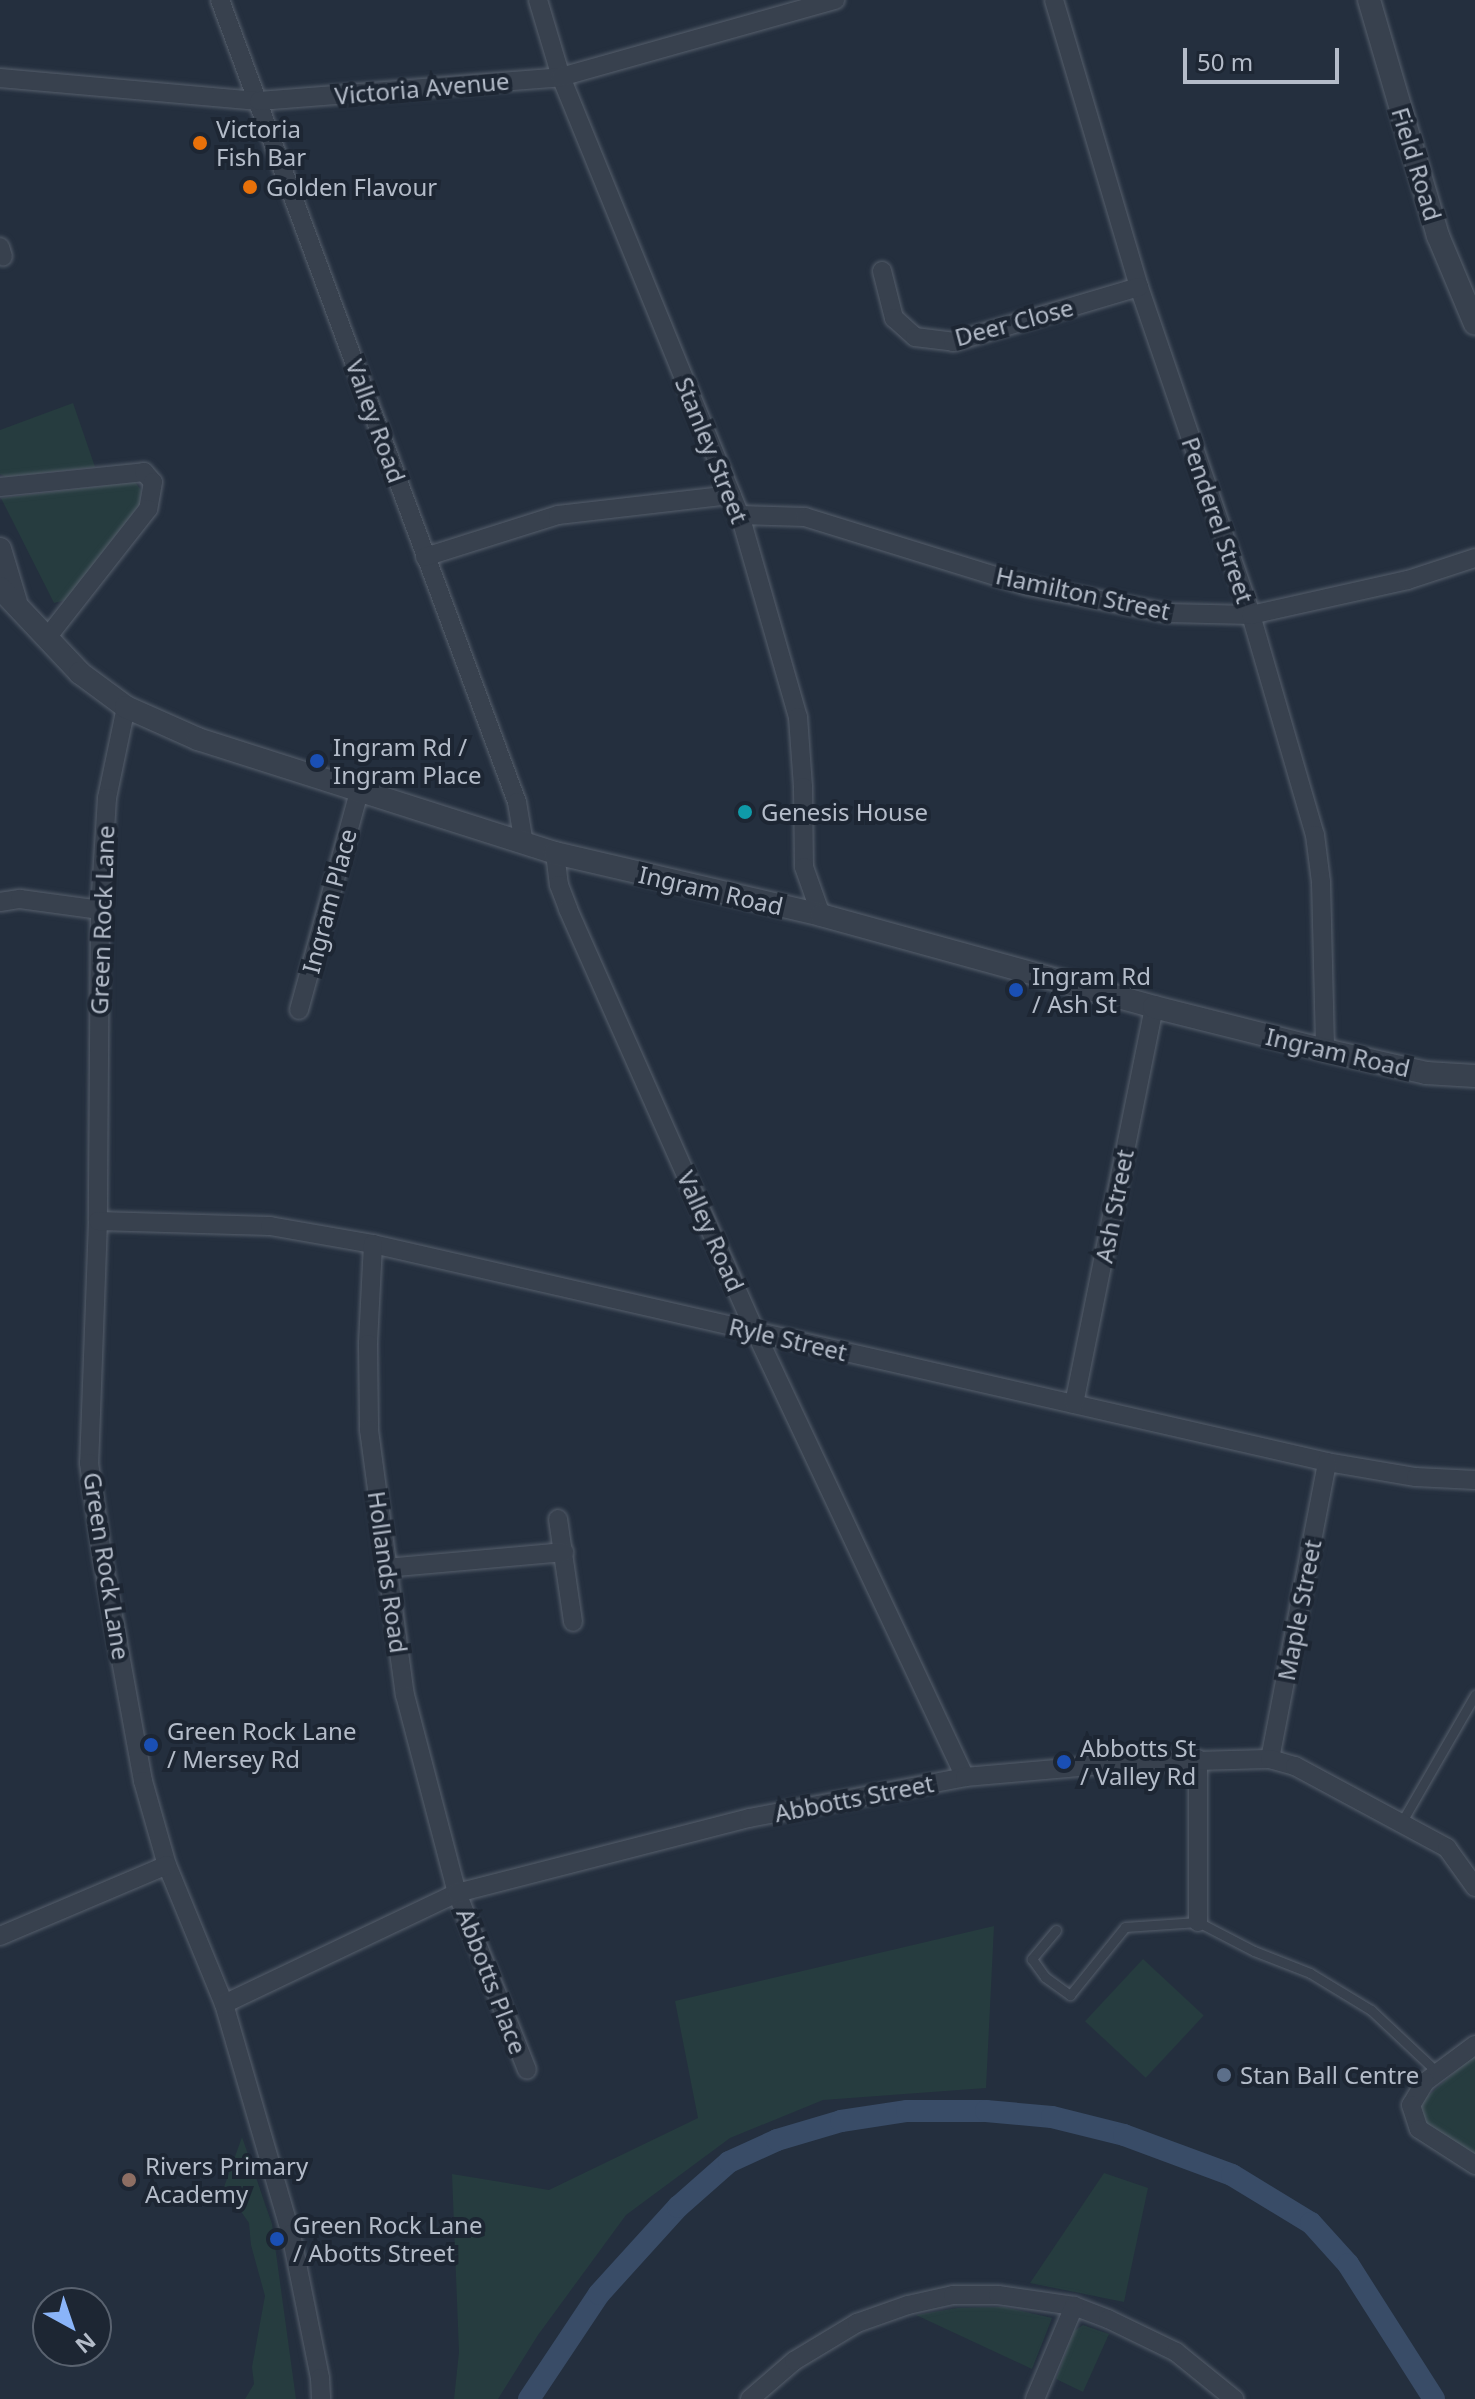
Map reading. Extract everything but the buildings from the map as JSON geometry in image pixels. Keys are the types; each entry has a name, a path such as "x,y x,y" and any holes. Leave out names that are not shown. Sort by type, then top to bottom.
{"street":[{"name":"Valley Road","path":"220,0 517,802 524,844"},
{"name":"Stanley Street","path":"538,0 561,77 740,515 798,717 804,867 821,915"},
{"name":"Victoria Avenue","path":"0,78 259,101 561,77 835,0"},
{"name":"Penderel Street","path":"1054,0 1139,287 1251,615 1315,835 1321,882 1325,1050"},
{"name":"Field Road","path":"1369,0 1438,236 1475,324"},
{"name":"Deer Close","path":"882,271 894,318 915,337 953,342 1139,287"},
{"path":"0,487 144,472 153,482 148,509 47,638"},
{"path":"425,557 558,515 732,495"},
{"name":"Hamilton Street","path":"740,515 805,517 1028,586 1167,613 1251,615 1408,580 1475,558"},
{"path":"0,549 8,595"},
{"name":"Ingram Road","path":"8,595 80,673 126,707 198,739 359,792 555,853 821,915 1154,1007 1426,1073 1475,1076"},
{"name":"Green Rock Lane","path":"126,707 107,798 100,910 98,1221 89,1463 103,1561 143,1781 167,1865 224,2004 291,2234 320,2378 321,2399"},
{"name":"Ingram Place","path":"299,1010 359,792"},
{"name":"Valley Road","path":"555,853 568,909 755,1331 965,1777"},
{"path":"0,902 20,899 100,910"},
{"name":"Ash Street","path":"1074,1404 1154,1007"},
{"name":"Ryle Street","path":"98,1221 270,1226 373,1244 1327,1462 1416,1477 1475,1480"},
{"name":"Hollands Road","path":"373,1244 368,1344 369,1430 386,1568 405,1695 457,1893"},
{"name":"Maple Street","path":"1270,1759 1327,1462"},
{"path":"558,1519 573,1622"},
{"path":"386,1568 564,1552"},
{"path":"1198,1759 1198,1922"},
{"name":"Abbotts Street","path":"224,2004 457,1893 749,1818 965,1777 1198,1759 1270,1759 1295,1766 1447,1848 1469,1867 1475,1887"},
{"path":"0,1936 167,1865"},
{"name":"Abbotts Place","path":"457,1893 527,2070"},
{"path":"1475,2045 1438,2073 1416,2094 1411,2105 1412,2117 1419,2129 1475,2165"},
{"path":"750,2399 794,2361 857,2323 908,2305 953,2295 998,2295 1074,2306 1176,2352 1234,2399"},
{"path":"1035,2399 1074,2306"}],"lane":[{"path":"1401,1823 1475,1695"},
{"path":"1056,1930 1032,1959 1045,1977 1070,1995 1125,1927 1198,1922 1254,1951 1310,1973 1371,2010 1438,2073"}],"green space":[{"path":"73,403 95,467 6,477 0,474 0,430"},
{"path":"135,482 141,490 140,504 66,600 54,603 1,498"},
{"path":"994,1926 986,2088 823,2100 730,2138 626,2215 538,2335 498,2399 454,2399 459,2352 452,2174 549,2190 698,2118 675,2001"},
{"path":"1143,1959 1204,2016 1146,2078 1085,2021"},
{"path":"1475,2054 1475,2156 1423,2124 1418,2105"},
{"path":"242,2137 272,2224 296,2399 245,2399 254,2384 252,2367 265,2296 251,2245 249,2223 224,2187"},
{"path":"1104,2173 1148,2188 1124,2302 1030,2283"},
{"path":"1004,2307 1052,2318 1032,2369 916,2315 957,2308"},
{"path":"1083,2325 1109,2334 1083,2392 1056,2379 1074,2331"}],"waterway":[{"path":"529,2399 599,2294 678,2207 729,2162 777,2140 841,2121 907,2111 986,2111 1052,2117 1124,2135 1232,2175 1311,2223 1348,2264 1434,2399"}],"place":[{"name":"Victoria Fish Bar","path":"200,143"},
{"name":"Golden Flavour","path":"250,187"},
{"name":"Ingram Rd / Ingram Place","path":"317,761"},
{"name":"Genesis House","path":"745,812"},
{"name":"Ingram Rd / Ash St","path":"1016,990"},
{"name":"Green Rock Lane / Mersey Rd","path":"151,1745"},
{"name":"Abbotts St / Valley Rd","path":"1064,1762"},
{"name":"Stan Ball Centre","path":"1224,2075"},
{"name":"Rivers Primary Academy","path":"129,2180"},
{"name":"Green Rock Lane / Abotts Street","path":"277,2239"}]}
